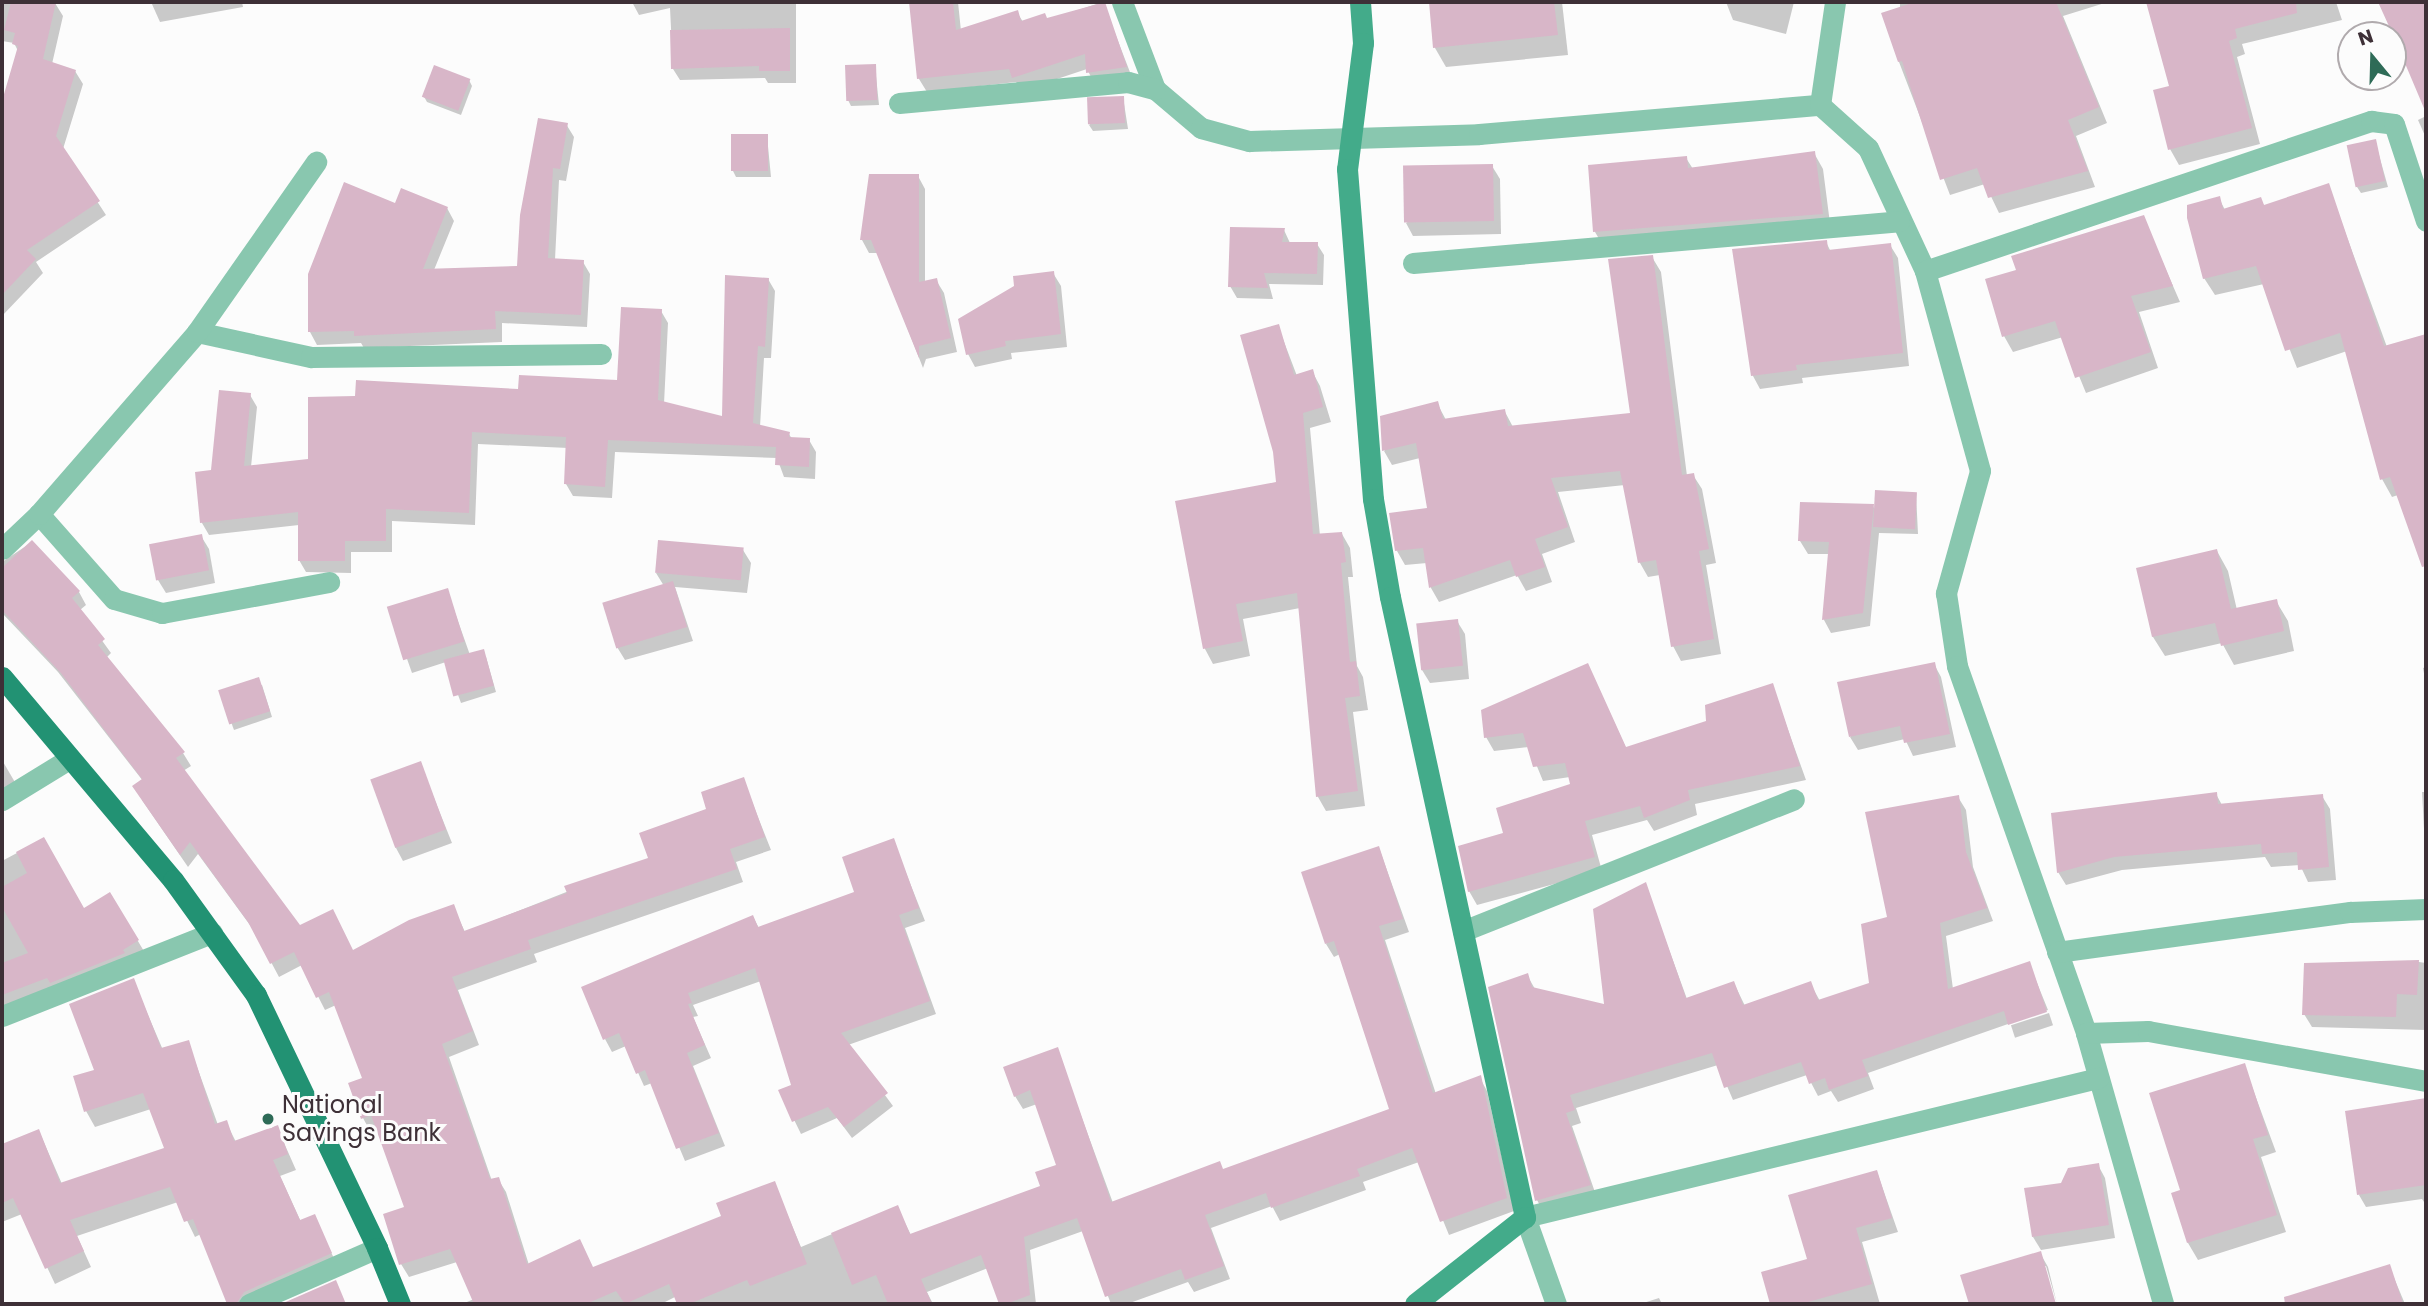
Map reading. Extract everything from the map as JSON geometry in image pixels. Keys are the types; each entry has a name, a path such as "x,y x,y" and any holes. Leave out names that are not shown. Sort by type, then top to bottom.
{"main road":[{"path":"2,677 173,880 256,995 377,1248 400,1304"}],"street":[{"path":"1122,2 1155,89"},
{"path":"1360,2 1363,43 1347,169 1351,247 1373,499 1462,931 1525,1217 1556,1304"},
{"path":"1819,105 1835,2"},
{"path":"899,103 1128,82 1155,89 1201,128 1250,141 1479,134 1819,105 1868,148 1899,220 1926,271 1980,471 1946,593 1957,666 2086,1033 2163,1304"},
{"path":"1926,271 2371,121 2394,124 2426,221"},
{"path":"2,549 40,514 197,332 317,162"},
{"path":"1413,263 1899,220"},
{"path":"197,332 312,357 601,354"},
{"path":"40,514 114,599 162,613 329,582"},
{"path":"2,800 69,759"},
{"path":"1462,931 1794,799"},
{"path":"2057,952 2350,912 2426,909"},
{"path":"2,1016 212,933"},
{"path":"2086,1033 2148,1031 2426,1080"},
{"path":"1415,1304 1525,1217 2098,1077"},
{"path":"249,1304 377,1248"}],"building":[{"path":"11,2 56,2 43,59 76,70 56,136 100,201 27,250 36,259 2,295 2,101 18,46 12,44 15,33 4,30"},
{"path":"909,2 953,2 956,30 1018,10 1021,21 1045,13 1047,18 1105,2 1127,67 1086,73 1085,54 1012,78 1009,69 917,79"},
{"path":"1429,2 1554,2 1558,35 1433,48"},
{"path":"1915,2 2056,2 2099,107 2068,120 2088,171 1988,198 1977,168 1940,180 1902,61 1898,62 1881,13"},
{"path":"2146,2 2296,2 2297,13 2235,29 2237,38 2229,41 2252,128 2168,150 2153,90 2169,86"},
{"path":"2378,2 2426,2 2426,113 2407,68 2407,21 2387,21"},
{"path":"790,28 790,71 759,71 759,66 671,69 670,30"},
{"path":"876,64 877,100 846,101 845,65"},
{"path":"434,65 470,79 458,111 422,97"},
{"path":"1124,96 1125,123 1088,124 1087,97"},
{"path":"538,118 568,123 560,169 553,168 548,258 584,260 581,315 495,311 496,329 354,336 354,331 308,332 308,274 344,182 395,203 401,188 448,207 423,269 517,266 520,215"},
{"path":"731,134 768,134 768,171 731,171"},
{"path":"2376,139 2385,181 2356,187 2347,145"},
{"path":"1815,151 1823,214 1593,232 1588,165 1687,156 1688,168"},
{"path":"1493,164 1494,221 1404,223 1403,166"},
{"path":"869,174 919,174 919,282 937,278 951,338 919,346 919,358 871,240 860,240"},
{"path":"2329,183 2384,346 2426,334 2426,566 2422,567 2390,477 2380,480 2340,333 2285,351 2256,266 2203,279 2187,218 2187,205 2220,196 2223,209 2261,197 2264,205"},
{"path":"2144,215 2173,286 2131,296 2151,352 2075,378 2055,321 2002,337 1985,279 2016,270 2011,256"},
{"path":"1230,227 1285,228 1282,242 1318,242 1317,274 1264,273 1268,288 1228,287"},
{"path":"1827,240 1828,250 1891,243 1903,353 1796,365 1797,370 1751,376 1732,249"},
{"path":"1653,255 1682,475 1694,473 1709,549 1699,551 1714,639 1671,647 1656,560 1638,563 1620,471 1551,478 1568,527 1535,539 1545,567 1516,577 1510,560 1429,588 1423,548 1395,551 1389,513 1427,508 1416,443 1382,451 1380,416 1438,401 1443,419 1505,409 1508,426 1630,413 1608,259"},
{"path":"1054,271 1061,334 1005,341 1006,346 966,355 958,319 1014,286 1013,276"},
{"path":"725,275 769,278 765,347 758,346 753,423 790,432 789,437 810,438 809,467 775,465 776,447 608,440 605,487 564,484 566,437 472,432 469,513 386,509 386,541 345,541 345,561 298,561 298,512 200,523 195,472 211,470 219,390 251,393 244,466 308,459 308,397 355,396 356,380 518,389 519,375 617,380 621,307 662,309 658,400 722,416"},
{"path":"1279,324 1294,375 1313,369 1323,407 1303,413 1313,534 1342,532 1346,562 1341,563 1350,662 1356,661 1360,696 1345,698 1358,791 1316,797 1297,593 1236,604 1243,641 1203,649 1175,501 1276,482 1273,452 1240,335"},
{"path":"1875,490 1917,492 1915,529 1873,527"},
{"path":"1800,502 1874,504 1863,613 1822,620 1829,542 1798,541"},
{"path":"202,534 209,570 156,581 149,544"},
{"path":"32,540 80,591 72,598 105,639 98,645 185,752 176,758 300,925 333,909 353,950 409,920 454,904 464,931 567,893 564,886 648,858 639,833 706,809 701,792 744,777 765,837 730,849 737,869 528,940 531,949 452,977 473,1031 442,1044 490,1179 499,1177 527,1264 580,1239 593,1267 721,1216 716,1203 775,1181 807,1264 750,1286 747,1280 689,1304 677,1304 669,1284 625,1304 616,1291 586,1304 474,1304 450,1249 399,1265 383,1214 404,1207 371,1115 361,1119 348,1083 362,1078 329,992 316,998 294,952 270,964 248,922 190,842 180,855 132,786 142,779 61,673 2,610 2,568"},
{"path":"658,540 744,547 741,580 655,573"},
{"path":"2217,549 2231,609 2277,599 2284,631 2221,646 2215,623 2152,637 2136,568"},
{"path":"673,581 687,627 616,649 602,603"},
{"path":"448,588 464,642 403,660 387,607"},
{"path":"1458,619 1463,666 1421,670 1416,623"},
{"path":"484,649 494,686 453,697 443,660"},
{"path":"1935,662 1950,734 1904,743 1900,726 1849,737 1837,682"},
{"path":"1588,663 1626,747 1706,721 1705,705 1773,683 1800,766 1688,790 1690,800 1644,818 1640,806 1585,821 1595,857 1468,892 1458,846 1503,833 1496,808 1570,784 1565,763 1533,767 1523,733 1484,738 1481,710"},
{"path":"259,677 270,711 229,725 218,690"},
{"path":"421,761 446,830 395,848 370,779"},
{"path":"2217,792 2218,804 2323,794 2329,867 2298,870 2297,852 2262,854 2261,844 2114,857 2057,873 2051,813"},
{"path":"1959,795 1966,852 1987,908 1940,923 1948,989 2030,961 2047,1012 2008,1025 2004,1011 1862,1060 1868,1076 1829,1090 1825,1078 1809,1084 1801,1062 1724,1088 1712,1053 1570,1095 1575,1110 1566,1113 1591,1185 1535,1201 1488,987 1528,973 1532,987 1604,1004 1593,909 1646,882 1686,998 1734,981 1743,1005 1811,981 1818,1000 1869,983 1861,924 1887,917 1865,812"},
{"path":"44,837 84,908 110,892 139,940 123,950 125,953 50,983 47,978 2,995 2,963 28,953 2,907 2,887 27,873 16,852"},
{"path":"894,838 919,908 899,915 930,1001 841,1033 888,1093 844,1127 828,1107 792,1122 778,1090 791,1085 755,968 688,993 692,1003 688,1004 705,1045 687,1053 719,1133 676,1149 645,1070 636,1074 619,1033 603,1040 581,987 753,915 758,927 854,892 842,857"},
{"path":"1379,846 1403,919 1379,926 1433,1093 1481,1075 1507,1198 1440,1222 1412,1148 1357,1169 1360,1176 1271,1208 1266,1193 1205,1215 1224,1266 1185,1280 1181,1269 1105,1297 1077,1218 1024,1237 1030,1295 1006,1304 999,1304 981,1255 921,1279 932,1304 888,1304 876,1275 852,1285 831,1233 898,1205 910,1234 1040,1186 1035,1172 1056,1165 1030,1090 1014,1097 1003,1067 1058,1047 1111,1202 1220,1161 1223,1169 1389,1109 1334,941 1325,944 1301,872"},
{"path":"2419,960 2417,995 2397,994 2396,1017 2302,1015 2304,963"},
{"path":"134,978 161,1048 189,1040 215,1124 227,1120 234,1141 278,1125 288,1154 273,1160 300,1220 315,1214 332,1253 244,1292 236,1304 227,1304 193,1219 184,1222 170,1187 70,1220 84,1251 45,1269 13,1198 2,1203 2,1144 39,1129 60,1183 164,1148 143,1093 84,1112 73,1076 94,1070 69,1004"},
{"path":"2245,1063 2268,1135 2253,1139 2277,1215 2187,1243 2171,1193 2180,1190 2149,1093"},
{"path":"2426,1098 2426,1185 2357,1195 2345,1111"},
{"path":"2099,1163 2109,1225 2032,1237 2024,1188 2061,1183 2068,1168"},
{"path":"1877,1170 1892,1218 1856,1228 1872,1284 1801,1304 1770,1304 1761,1272 1807,1259 1788,1195"},
{"path":"2041,1251 2056,1304 1969,1304 1960,1275"},
{"path":"2390,1264 2403,1304 2285,1304 2284,1297"},
{"path":"336,1280 346,1304 281,1304"}],"place":[{"name":"National Savings Bank","path":"268,1119"}]}
